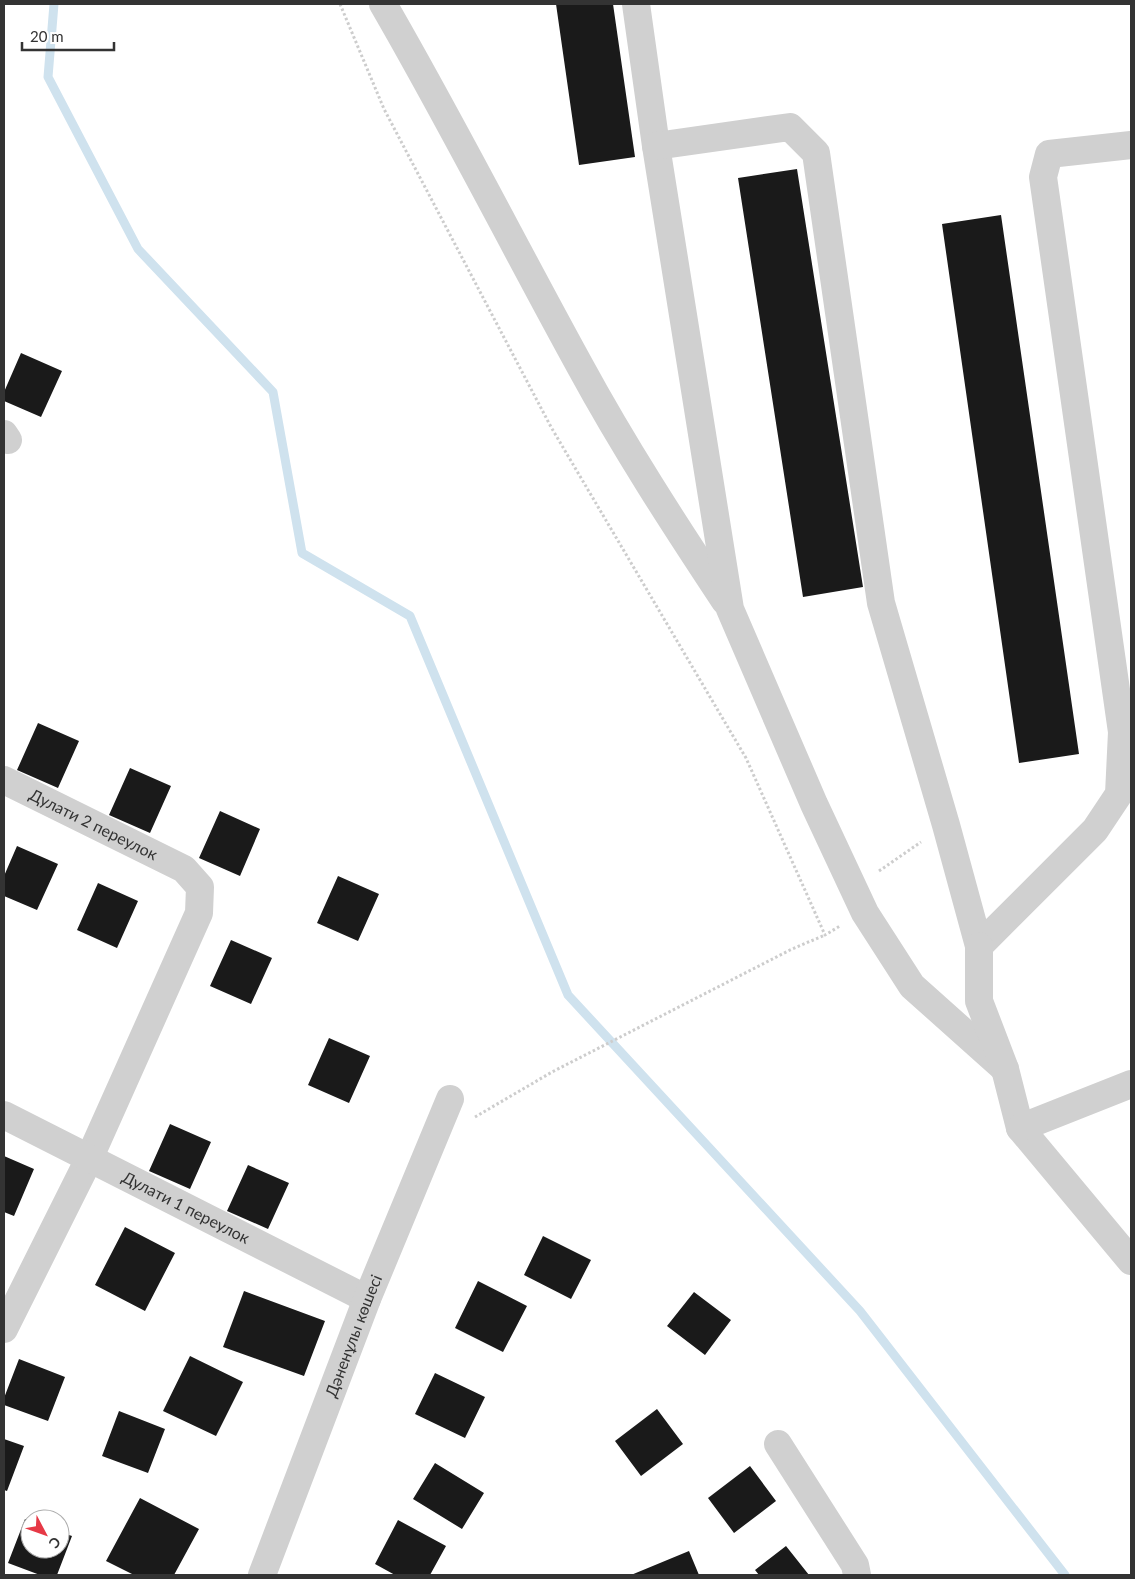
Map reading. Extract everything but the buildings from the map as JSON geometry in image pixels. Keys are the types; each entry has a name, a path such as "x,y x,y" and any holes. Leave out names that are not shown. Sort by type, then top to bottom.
{"street":[{"path":"383,4 427,79 580,367 657,497 730,609 814,804 865,913 912,986 1005,1069"},
{"path":"636,4 656,146 730,609"},
{"path":"656,146 790,127 816,153 881,603 946,824 979,946 979,1001 1005,1069 1020,1128 1131,1261"},
{"path":"979,946 1095,830 1119,794 1122,732 1042,177 1049,154 1131,145"},
{"name":"Дулати 2 переулок","path":"4,780 184,869 200,887 199,913 89,1159"},
{"path":"1020,1128 1131,1084"},
{"name":"Дәненұлы көшесі","path":"262,1575 367,1299 450,1099"},
{"name":"Дулати 1 переулок","path":"4,1116 367,1299"},
{"path":"4,1329 89,1159"},
{"path":"778,1444 855,1564 857,1575"}],"path":[{"path":"340,4 384,109 551,427 746,758 824,934"},
{"path":"854,888 946,824"},
{"path":"433,1141 552,1072 865,913"}],"waterway":[{"path":"54,4 48,77 138,249 273,392 302,553 410,616 568,995 860,1311 1065,1575"}]}
